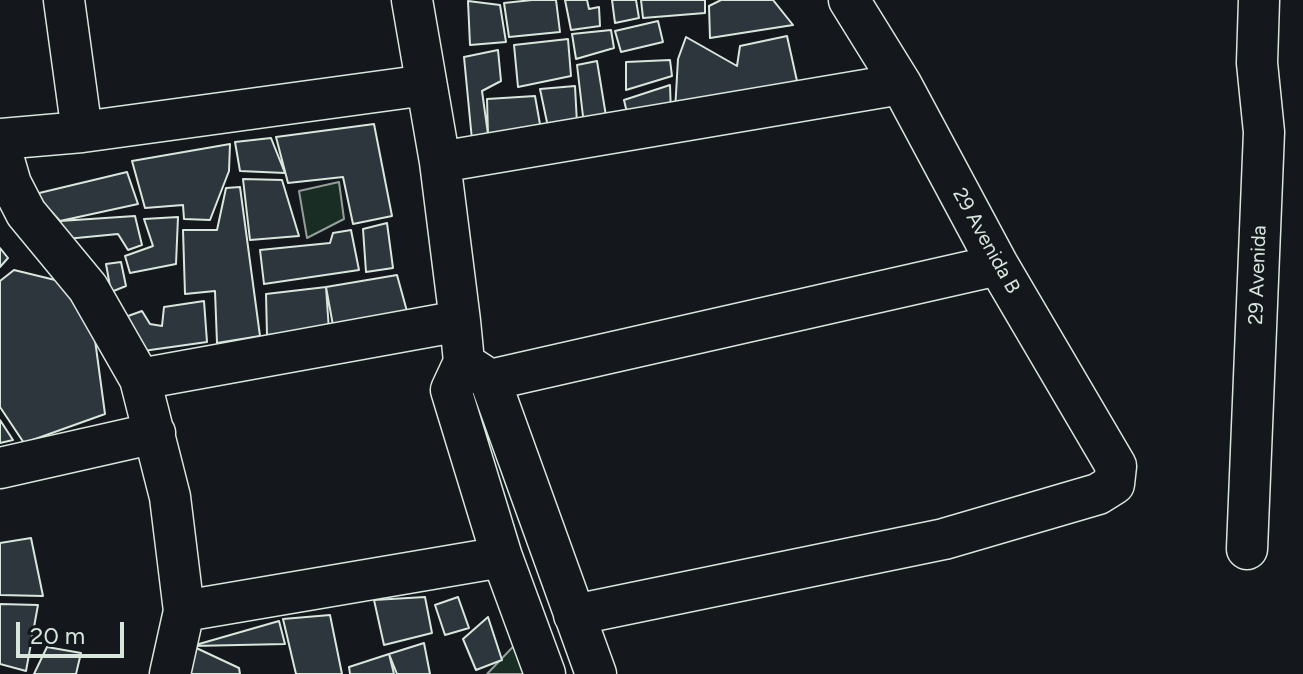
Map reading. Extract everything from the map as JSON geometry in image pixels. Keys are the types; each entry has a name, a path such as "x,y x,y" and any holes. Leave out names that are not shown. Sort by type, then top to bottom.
{"street":[{"path":"64,0 82,132"},
{"path":"412,0 440,162 460,321 596,674"},
{"name":"29 Avenida B","path":"574,615 944,539 1098,494 1114,484 1116,466 998,265 901,84 849,0"},
{"name":"29 Avenida","path":"1247,549 1264,132 1257,63 1259,0"},
{"path":"440,162 901,84"},
{"path":"0,139 82,132 426,85"},
{"path":"0,146 11,184 26,213 88,288 140,379 170,497 184,611 170,674"},
{"path":"545,674 502,557 451,390 477,371 998,265"},
{"path":"140,379 460,321"},
{"path":"0,468 155,433"},
{"path":"184,611 502,557"}],"green space":[{"path":"339,182 344,219 307,238 299,191"},
{"path":"529,630 536,674 487,674"}],"building":[{"path":"556,0 560,32 509,37 504,3"},
{"path":"565,0 587,0 589,9 599,7 600,26 571,30"},
{"path":"612,0 636,0 639,18 615,23"},
{"path":"641,0 705,0 705,13 643,18"},
{"path":"721,0 773,0 793,25 710,38 709,6"},
{"path":"468,1 500,5 506,42 470,45"},
{"path":"658,21 663,42 621,52 615,31"},
{"path":"611,30 614,48 576,59 572,34"},
{"path":"787,36 797,81 675,111 678,59 686,37 737,66 740,46"},
{"path":"568,39 571,76 518,87 514,45"},
{"path":"498,50 501,81 482,91 488,134 472,140 464,57"},
{"path":"670,60 672,76 626,90 626,62"},
{"path":"597,61 607,122 584,125 577,65"},
{"path":"670,85 671,114 628,117 624,100"},
{"path":"575,86 577,124 548,127 540,89"},
{"path":"535,96 541,130 488,134 487,99"},
{"path":"374,124 392,216 353,224 343,177 288,183 276,137"},
{"path":"271,138 285,173 240,171 235,142"},
{"path":"230,144 229,171 210,220 184,219 183,205 145,208 132,161"},
{"path":"127,172 138,204 60,221 35,194"},
{"path":"243,179 282,180 299,236 250,240"},
{"path":"240,187 260,336 217,343 215,291 185,294 183,230 217,230 226,188"},
{"path":"135,216 142,245 128,250 118,234 66,239 60,221"},
{"path":"178,217 176,264 130,273 125,256 153,246 144,219"},
{"path":"387,223 393,268 366,272 363,229"},
{"path":"351,230 359,270 264,284 260,250 330,243 333,233"},
{"path":"0,248 8,258 0,267"},
{"path":"121,262 126,286 111,292 106,264"},
{"path":"14,270 88,288 105,414 24,443 0,407 0,281"},
{"path":"397,275 408,315 334,331 326,287"},
{"path":"326,287 329,331 267,335 266,294"},
{"path":"204,301 207,342 136,352 128,316 142,311 150,324 162,326 164,307"},
{"path":"0,420 13,440 0,443"},
{"path":"31,538 43,596 0,595 0,543"},
{"path":"425,597 432,633 384,645 374,600"},
{"path":"458,597 469,628 445,635 435,605"},
{"path":"0,604 38,605 26,671 0,664"},
{"path":"330,615 342,674 296,674 283,619"},
{"path":"488,617 502,660 476,670 463,639"},
{"path":"279,621 285,644 192,646"},
{"path":"424,643 430,674 397,674 389,654"},
{"path":"192,646 239,668 240,674 186,674"},
{"path":"47,647 81,653 76,674 34,674"},
{"path":"389,654 394,674 350,674 349,667"}]}
